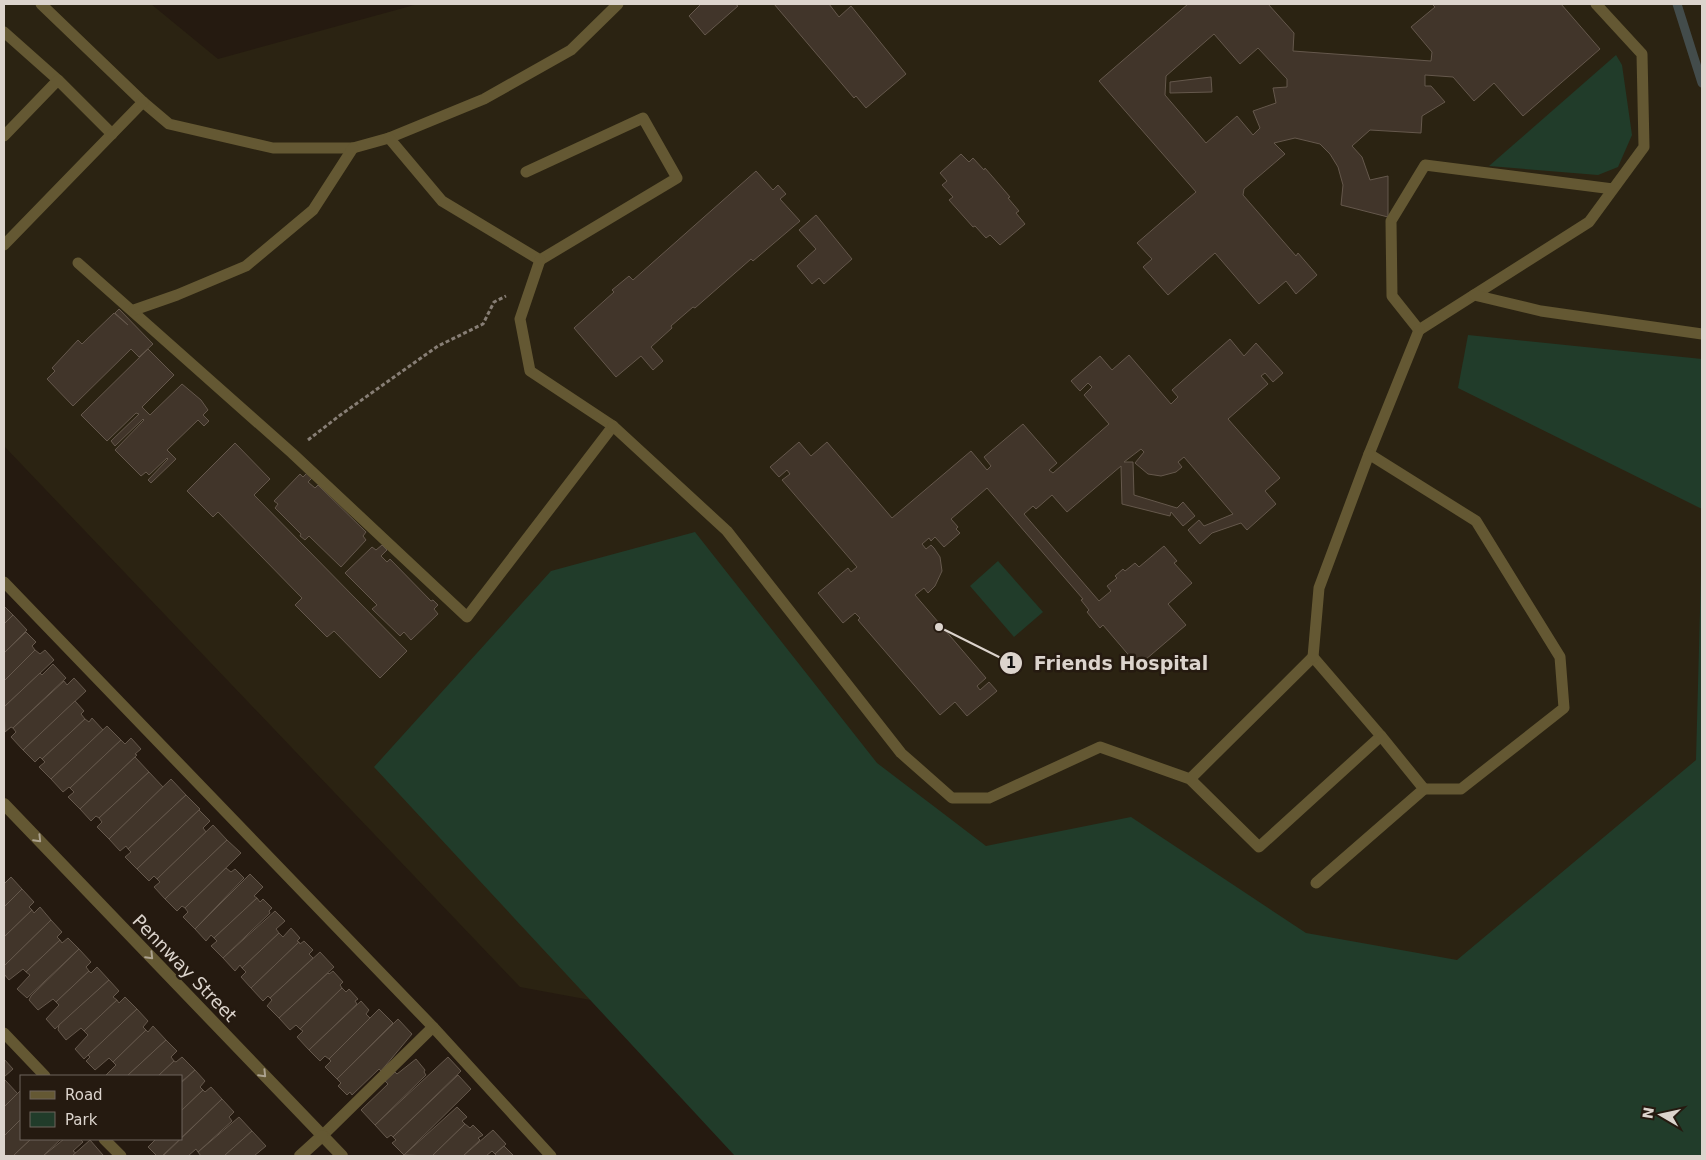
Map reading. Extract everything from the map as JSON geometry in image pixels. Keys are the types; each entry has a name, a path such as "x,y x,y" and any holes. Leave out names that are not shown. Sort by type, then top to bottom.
{"street":[{"name":"Pennway Street","path":"4,804 342,1156"},
{"path":"300,1156 322,1136"}],"lane":[{"path":"41,4 142,102 169,124 273,148 352,148 389,138 484,99 571,50 618,4"},
{"path":"1190,778 1313,657 1319,588 1418,330 1590,222 1644,147 1642,54 1596,4"},
{"path":"4,32 58,80 112,134"},
{"path":"4,136 58,80"},
{"path":"4,245 142,102"},
{"path":"526,172 643,118 677,178 540,260 520,319 530,371 613,426 727,531 900,753 952,798 989,798 1100,747 1190,778 1259,847 1381,736"},
{"path":"389,138 442,201 540,260"},
{"path":"134,310 246,266 313,210 352,148"},
{"path":"1418,330 1392,296 1391,221 1425,165 1613,189"},
{"path":"78,263 134,310 292,453 467,617 613,426"},
{"path":"1474,295 1541,311 1702,334"},
{"path":"1316,883 1424,789 1461,789 1564,708 1560,657 1476,521 1369,454"},
{"path":"4,582 433,1027 551,1156"},
{"path":"1313,657 1424,789"},
{"path":"322,1136 433,1027"},
{"path":"4,1033 44,1075"},
{"path":"105,1140 121,1156"}],"path":[{"path":"292,453 339,416 438,346 483,324 494,302 533,280"}],"shaded area":[{"path":"4,4 151,4 218,59 418,4 1702,4 1702,808 1465,971 758,1031 520,987 4,446"}],"green space":[{"path":"1616,55 1622,65 1632,135 1618,167 1598,175 1489,166"},
{"path":"1468,335 1702,359 1702,509 1458,388"},
{"path":"695,532 877,763 986,846 1131,817 1306,933 1457,960 1696,760 1702,535 1702,1156 735,1156 374,767 551,571"},
{"path":"998,561 1043,612 1014,637 970,586"}],"building":[{"path":"701,4 735,4 738,6 705,35 689,16"},
{"path":"774,4 829,4 839,17 851,6 906,74 866,108 856,96 854,98"},
{"path":"1188,4 1268,4 1294,33 1293,51 1431,61 1432,52 1411,27 1435,7 1432,4 1561,4 1600,49 1523,116 1494,83 1474,101 1453,77 1425,75 1425,86 1431,86 1445,102 1422,116 1421,133 1370,130 1352,146 1362,157 1370,180 1388,176 1388,217 1341,205 1343,185 1338,167 1330,154 1320,144 1295,138 1274,143 1285,154 1244,189 1243,195 1296,256 1298,253 1317,275 1296,294 1286,281 1259,304 1215,253 1168,295 1143,267 1152,259 1137,243 1196,192 1099,81","holes":["1214,34 1240,64 1258,48 1287,79 1287,87 1273,88 1276,103 1253,111 1260,128 1253,135 1237,116 1206,143 1165,95 1166,76"]},
{"path":"1211,77 1212,92 1170,93 1170,82"},
{"path":"961,154 969,162 973,158 984,170 985,168 1010,197 1008,198 1019,211 1016,213 1025,224 1000,245 990,235 986,238 975,226 973,227 949,200 953,197 942,185 947,181 940,173"},
{"path":"756,171 773,190 778,185 786,194 780,199 800,221 671,326 672,328 651,347 663,361 653,370 641,356 616,377 574,328 614,292 612,290 629,276 633,280"},
{"path":"816,215 852,259 824,284 819,278 812,284 797,266 816,249 799,230"},
{"path":"119,309 153,344 139,357 131,349 73,406 47,379 55,371 52,368 78,340 82,344 114,313 128,325 115,313"},
{"path":"1230,339 1244,356 1256,343 1283,373 1273,382 1265,373 1261,376 1268,384 1228,419 1280,478 1265,491 1276,504 1247,530 1241,523 1212,533 1200,544 1188,530 1199,520 1204,526 1233,514 1184,457 1178,462 1182,467 1176,472 1161,476 1148,474 1135,463 1144,452 1141,449 1124,462 1133,462 1134,495 1177,508 1183,502 1195,516 1183,526 1171,512 1170,516 1122,504 1121,466 1067,512 1052,495 1036,509 1033,506 1024,514 1099,601 1111,591 1107,586 1117,578 1115,576 1123,569 1125,571 1135,563 1139,567 1164,546 1177,561 1174,563 1192,583 1168,604 1186,625 1138,666 1103,625 1100,628 1087,612 1089,610 1081,600 1083,599 987,488 951,519 958,527 956,529 960,533 944,547 935,537 931,541 929,538 922,544 926,549 931,545 934,548 940,557 942,571 935,586 928,593 924,588 915,595 986,678 977,686 980,690 989,682 997,691 967,716 955,702 940,715 858,620 860,618 855,613 843,623 818,593 848,568 851,572 857,567 782,480 790,474 787,470 779,477 770,467 799,442 811,456 827,442 892,518 971,451 987,470 991,466 984,457 1023,424 1057,463 1049,470 1053,473 1109,424 1084,395 1092,387 1088,383 1080,391 1071,381 1100,356 1112,370 1129,355 1171,404 1178,397 1172,390"},
{"path":"148,349 174,375 142,407 150,415 182,384 201,400 208,410 203,415 209,421 204,426 198,420 167,450 176,459 151,483 148,480 167,458 149,475 146,472 141,476 115,450 144,420 115,446 111,441 139,414 136,413 107,441 81,415"},
{"path":"235,443 270,479 254,495 407,651 380,678 334,631 327,637 295,605 302,598 218,512 213,517 187,491"},
{"path":"309,471 314,476 308,482 315,488 318,485 366,532 363,536 366,540 341,567 309,536 305,540 300,536 301,534 275,508 278,504 274,501 300,474 303,477"},
{"path":"382,545 387,550 381,556 387,562 390,559 431,601 433,600 438,605 434,609 438,614 411,640 404,632 400,636 372,609 377,605 345,573 372,547 376,550"},
{"path":"4,606 13,615 4,624"},
{"path":"13,615 27,630 4,653 4,624"},
{"path":"26,632 36,642 32,646 35,650 4,681 4,653"},
{"path":"35,650 40,654 45,650 54,660 4,707 4,681"},
{"path":"53,664 66,678 13,728 11,727 5,732 4,707 40,673 42,675"},
{"path":"74,678 86,691 23,750 11,737 16,732 13,728 64,681 67,685"},
{"path":"75,701 84,711 81,714 85,719 42,759 40,757 35,762 23,750"},
{"path":"92,718 103,730 51,779 39,767 45,762 42,759 85,719 89,722"},
{"path":"107,726 121,740 70,788 63,792 51,779"},
{"path":"131,738 141,749 135,754 137,755 80,809 68,797 74,792 70,788 121,740 125,744"},
{"path":"135,757 149,772 99,818 96,816 91,821 80,809"},
{"path":"149,772 163,787 109,839 97,827 102,822 99,818"},
{"path":"171,779 186,795 128,849 126,846 120,851 109,839"},
{"path":"186,795 200,809 137,869 125,857 131,852 128,849"},
{"path":"199,810 210,821 203,828 206,832 157,879 154,876 149,881 137,869"},
{"path":"213,825 227,840 165,899 154,887 160,882 157,879"},
{"path":"227,840 241,853 185,908 182,906 177,911 165,899"},
{"path":"226,868 231,872 235,869 244,878 195,929 183,917 188,912 185,908"},
{"path":"250,874 263,887 254,896 257,898 214,938 211,935 206,941 195,929"},
{"path":"11,877 22,889 4,907 4,882"},
{"path":"22,889 34,902 29,907 32,910 4,937 4,907"},
{"path":"257,898 260,902 263,899 272,908 269,911 270,913 223,958 211,946 217,941 214,938"},
{"path":"40,907 51,920 4,966 4,937 32,910 34,913"},
{"path":"275,911 285,921 276,929 279,933 242,968 240,965 235,971 223,958"},
{"path":"51,920 62,932 57,937 60,940 26,972 23,969 9,980 4,974 4,966"},
{"path":"291,928 300,938 297,941 299,942 251,988 241,977 246,972 242,968 279,933 283,937"},
{"path":"68,938 79,949 27,998 17,989 30,975 26,972 60,940 62,943"},
{"path":"304,941 313,950 309,954 313,958 270,998 268,996 263,1001 251,988 299,942 300,944"},
{"path":"79,949 91,962 86,967 89,971 56,1002 53,999 38,1010 29,1000 31,996"},
{"path":"320,952 334,967 279,1018 267,1006 272,1000 270,998"},
{"path":"97,967 109,980 55,1029 46,1019 59,1005 56,1002 89,971 91,973"},
{"path":"333,971 343,982 340,985 342,988 300,1029 296,1025 290,1030 279,1018 328,973"},
{"path":"109,980 119,991 113,997 117,1000 84,1031 81,1028 66,1040 58,1030 59,1025"},
{"path":"342,988 346,992 349,989 358,999 355,1001 357,1004 309,1050 297,1037 303,1031 300,1029"},
{"path":"125,997 137,1009 84,1059 75,1049 88,1035 84,1031 117,1000 119,1003"},
{"path":"361,1001 369,1010 366,1014 370,1018 329,1059 325,1056 320,1061 309,1050"},
{"path":"137,1009 148,1021 143,1027 146,1030 113,1062 109,1058 95,1070 86,1061 90,1057 88,1055"},
{"path":"379,1009 393,1023 337,1079 325,1067 331,1061 329,1059"},
{"path":"398,1019 412,1034 381,1071 379,1069 352,1095 350,1092 347,1095 338,1086 341,1083 337,1079"},
{"path":"153,1026 166,1040 128,1075 106,1075 116,1065 113,1062 146,1030 148,1032"},
{"path":"166,1040 177,1051 171,1057 174,1061 159,1075 128,1075"},
{"path":"182,1057 195,1070 182,1081 182,1075 159,1075 174,1061 176,1062"},
{"path":"448,1057 461,1071 393,1137 391,1135 387,1138 375,1125"},
{"path":"4,1059 13,1069 4,1077"},
{"path":"416,1059 425,1070 426,1075 375,1125 361,1110 388,1084 385,1081 395,1072 397,1074"},
{"path":"195,1070 205,1081 200,1087 203,1090 182,1110 182,1082"},
{"path":"458,1075 471,1089 404,1155 392,1143 396,1140 393,1137"},
{"path":"4,1081 18,1094 4,1107"},
{"path":"211,1087 222,1099 182,1137 182,1110 203,1090 205,1092"},
{"path":"20,1091 20,1120 4,1136 4,1107"},
{"path":"222,1099 234,1112 229,1117 232,1121 198,1152 196,1149 188,1156 163,1156 180,1140 182,1140 182,1138"},
{"path":"457,1107 467,1117 462,1121 465,1124 432,1156 404,1155"},
{"path":"239,1117 252,1131 224,1156 201,1156 198,1152"},
{"path":"20,1120 20,1140 30,1140 13,1156 4,1156 4,1136"},
{"path":"465,1124 470,1128 473,1125 483,1135 478,1138 480,1140 463,1156 432,1156"},
{"path":"493,1130 506,1144 495,1154 492,1151 486,1156 463,1156"},
{"path":"252,1131 266,1146 254,1156 224,1156"},
{"path":"30,1140 60,1140 43,1156 13,1156"},
{"path":"63,1140 81,1140 83,1142 73,1151 76,1153 72,1156 43,1156"},
{"path":"90,1140 102,1156 72,1156"},
{"path":"155,1140 179,1140 162,1156 157,1156 148,1147"},
{"path":"504,1146 514,1156 497,1156 495,1154"}],"waterway":[{"path":"1677,4 1702,83"}],"place":[{"name":"Friends Hospital","path":"939,627"}]}
